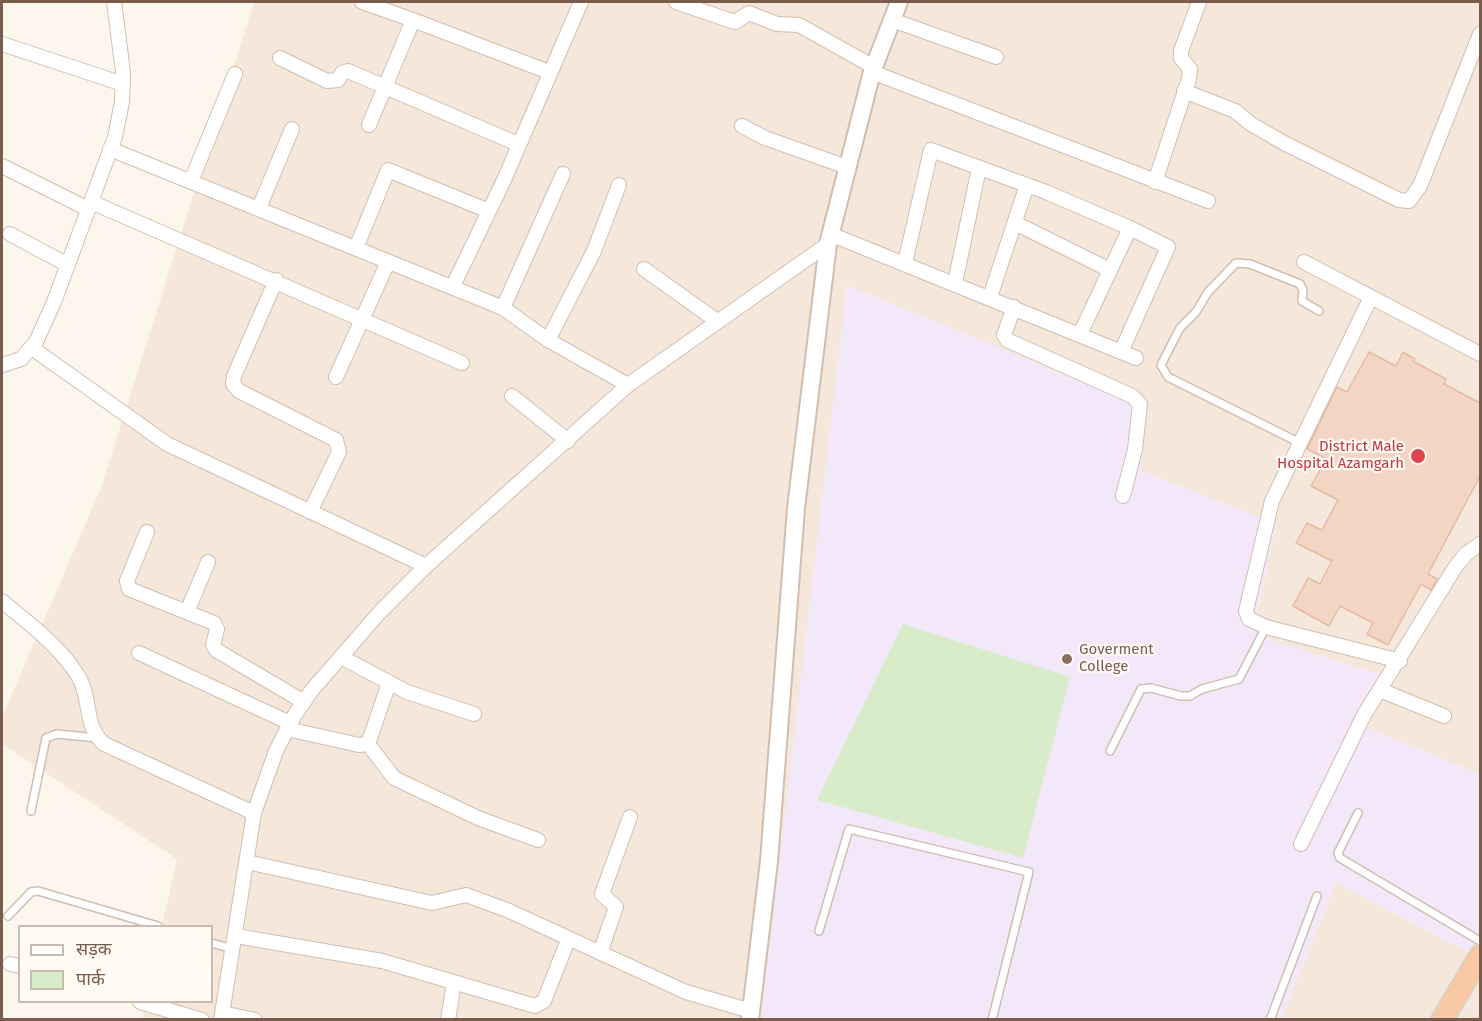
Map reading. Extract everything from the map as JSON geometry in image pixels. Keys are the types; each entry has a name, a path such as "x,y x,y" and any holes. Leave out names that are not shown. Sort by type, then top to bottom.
{"highway":[{"path":"1442,1020 1480,956"},
{"path":"1456,1020 1480,979"}],"street":[{"path":"2,365 21,359 32,348 54,302 110,149 119,119 123,84 114,2"},
{"path":"362,2 549,72"},
{"path":"453,286 489,211 581,2"},
{"path":"676,2 701,6 735,22 748,13 777,24 794,24 873,70 1155,182 1209,201"},
{"path":"247,862 432,903 466,895 507,910 568,940 686,992 750,1015 769,861 796,508 829,239 873,70 899,2"},
{"path":"1155,182 1191,73 1181,58 1181,51 1199,2"},
{"path":"369,126 413,20"},
{"path":"892,21 996,57"},
{"path":"1184,91 1235,111 1251,124 1318,161 1400,200 1409,201 1420,186 1480,34"},
{"path":"2,44 123,84"},
{"path":"280,58 327,81 338,80 342,73 348,71 518,144"},
{"path":"191,181 235,74"},
{"path":"742,126 765,138 848,167"},
{"path":"259,208 292,129"},
{"path":"110,149 503,308 548,340 628,385"},
{"path":"905,263 931,150 1027,185 1130,228 1168,247 1121,351"},
{"path":"2,166 89,206 276,280 462,363"},
{"path":"954,283 979,168"},
{"path":"356,248 387,170 489,211"},
{"path":"503,308 563,174"},
{"path":"548,340 594,251 619,185"},
{"path":"990,297 1027,185"},
{"path":"1015,223 1110,270"},
{"path":"1080,334 1130,228"},
{"path":"10,234 68,265"},
{"path":"829,239 905,263 1136,358"},
{"path":"255,1020 222,1016 254,813 276,751 304,702 380,612 426,567 628,385 829,239"},
{"path":"336,377 388,261"},
{"path":"1304,262 1480,354"},
{"path":"644,269 717,321"},
{"path":"276,280 234,376 233,384 239,391 336,440 339,452 310,512"},
{"path":"1371,297 1272,501 1247,606 1249,619 1266,627 1400,661"},
{"path":"1014,307 1004,335 1007,340 1132,396 1140,404 1135,449 1124,496"},
{"path":"32,348 167,444 426,567"},
{"path":"512,396 568,441"},
{"path":"147,532 127,586 133,592 187,612 216,626 213,645 218,652 304,702"},
{"path":"1301,844 1347,747 1380,690 1400,661 1456,566 1466,554 1480,544"},
{"path":"187,612 208,562"},
{"path":"2,601 47,641 80,677 92,729 97,738 114,750 254,813"},
{"path":"139,653 289,726 360,745 368,744"},
{"path":"341,657 406,692 474,714"},
{"path":"368,744 389,683"},
{"path":"1380,690 1444,716"},
{"path":"368,744 394,778 478,818 538,840"},
{"path":"600,953 616,907 602,894 630,817"},
{"path":"234,943 382,961 454,983 533,1013 544,1001 568,940"},
{"path":"448,1020 454,983"},
{"path":"143,1003 202,1020"}],"lane":[{"path":"1300,443 1168,376 1161,365 1180,328 1196,312 1208,292 1236,263 1250,264 1300,284 1304,290 1302,301 1319,311"},
{"path":"1110,752 1139,691 1148,687 1181,696 1190,696 1202,689 1239,679 1266,627"},
{"path":"31,811 46,738 57,734 97,738"},
{"path":"1358,813 1338,853 1340,858 1480,941"},
{"path":"819,931 849,829 1029,872 992,1020"},
{"path":"8,916 31,892 38,891 151,925"},
{"path":"1270,1020 1317,896"},
{"path":"213,943 234,943"}],"shaded area":[{"path":"254,2 1480,2 1480,1019 142,1019 146,1003 213,1003 213,925 162,925 177,859 2,744 2,717 101,488"},
{"name":"Goverment College","path":"847,285 1143,407 1142,471 1277,524 1254,629 1274,641 1387,677 1368,728 1480,774 1480,931 1468,952 1336,883 1282,1019 761,1020"}],"green space":[{"path":"903,624 1070,677 1023,858 817,800"}],"building":[{"path":"1369,352 1396,366 1403,352 1415,359 1413,361 1446,379 1444,384 1480,403 1480,476 1428,574 1437,579 1431,590 1421,584 1388,645 1367,634 1373,623 1340,606 1329,626 1293,606 1308,578 1320,584 1332,561 1296,543 1307,523 1322,530 1338,500 1311,486 1326,459 1307,449 1337,387 1347,392"}],"place":[{"name":"District Male Hospital Azamgarh","path":"1418,456"},
{"name":"Goverment College","path":"1067,659"}]}
